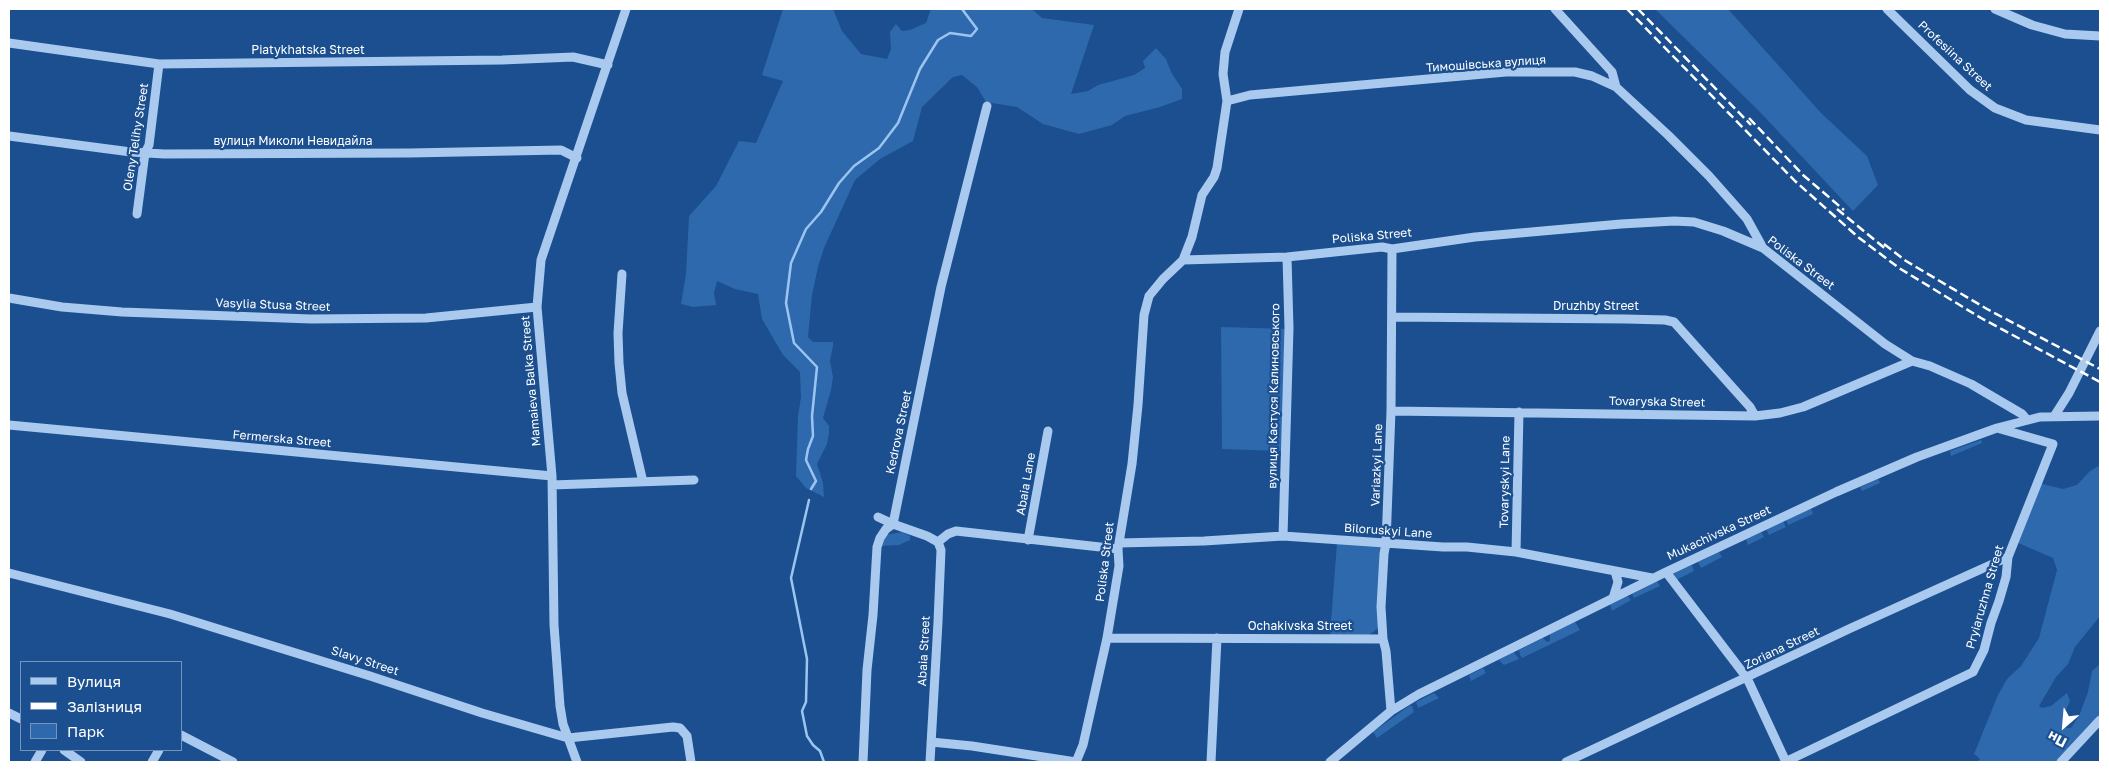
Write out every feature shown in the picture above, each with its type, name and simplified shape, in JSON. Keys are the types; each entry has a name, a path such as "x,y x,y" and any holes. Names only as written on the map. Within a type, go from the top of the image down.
{"street":[{"name":"Mamaieva Balka Street","path":"577,762 568,738 560,706 554,625 552,480 536,307 541,260 626,9"},
{"path":"1183,260 1192,237 1202,195 1218,168 1227,100 1223,74 1224,52 1239,9"},
{"path":"1554,9 1612,72 1616,87"},
{"name":"Profesiina Street","path":"1887,9 1970,90 1995,108 2026,120 2100,130"},
{"path":"1996,9 2032,25 2065,34 2100,36"},
{"name":"Piatykhatska Street","path":"9,43 159,64 511,60 573,57 608,65"},
{"name":"Oleny Telihy Street","path":"137,214 159,64"},
{"name":"Тимошівська вулиця","path":"1227,100 1250,94 1506,72 1575,72 1592,76 1616,87 1709,176 1747,219 1764,248"},
{"name":"Kedrova Street","path":"863,762 867,670 873,615 877,547 883,533 893,524 941,287 987,106"},
{"name":"вулиця Миколи Невидайла","path":"9,136 145,153 410,153 561,150 577,158"},
{"name":"Poliska Street","path":"931,742 972,746 1076,762 1083,745 1107,638 1119,566 1119,546 1134,445 1144,315 1149,296 1183,260 1287,258 1382,247 1392,249 1475,237 1674,220 1694,222 1764,248 1861,326 1912,361 1930,366 1971,384 2022,414 2027,420"},
{"name":"Variazkyi Lane","path":"1391,711 1386,651 1382,639 1381,607 1386,543 1391,411 1392,249"},
{"name":"вулиця Кастуся Калиновського","path":"1283,536 1289,337 1287,258"},
{"path":"622,274 618,333 622,393 643,482"},
{"name":"Vasylia Stusa Street","path":"9,298 62,308 311,319 426,318 536,307"},
{"name":"Druzhby Street","path":"1392,317 1626,319 1674,322 1750,407 1755,416"},
{"path":"2055,416 2070,393 2100,331"},
{"name":"Tovaryska Street","path":"1391,411 1755,416 1780,413 1803,407 1912,361"},
{"name":"Tovaryskyi Lane","path":"1516,552 1519,412"},
{"name":"Mukachivska Street","path":"1330,762 1391,711 1420,694 1652,578 1836,492 1917,457 1997,428 2027,420 2055,416 2100,416"},
{"name":"Fermerska Street","path":"9,425 552,480 643,482 694,480"},
{"name":"Pryiaruzhna Street","path":"1786,762 1973,672 1984,650 1990,623 1999,601 2006,577 2008,557 2052,444 1997,428"},
{"name":"Abaia Lane","path":"1028,540 1048,431"},
{"path":"878,517 938,542"},
{"name":"Biloruskyi Lane","path":"938,542 948,534 956,531 1028,540 1119,546 1283,536 1467,547 1516,552 1652,578"},
{"name":"Abaia Street","path":"930,762 941,550 938,542"},
{"name":"Zoriana Street","path":"1566,762 1851,628 2008,557"},
{"path":"1614,598 1618,582 1615,571"},
{"path":"1666,572 1747,678 1786,762"},
{"name":"Slavy Street","path":"9,573 170,614 482,713 568,738 673,727 680,728 687,736 691,762"},
{"name":"Ochakivska Street","path":"1107,638 1382,639"},
{"path":"1211,762 1217,638"},
{"path":"2061,762 2100,720"},
{"path":"182,736 233,762"},
{"path":"65,751 81,762"},
{"path":"152,762 158,751"}],"green space":[{"path":"783,9 833,9 842,31 861,54 887,59 891,49 890,32 896,24 902,31 910,30 926,23 931,9 1032,9 1042,18 1094,25 1071,94 1088,91 1098,85 1134,75 1145,68 1143,61 1156,48 1166,59 1171,72 1182,89 1182,99 1125,116 1112,125 1079,134 1043,124 1017,107 986,102 977,87 962,75 953,77 922,107 913,141 880,159 855,180 824,248 812,295 808,337 813,342 833,342 830,361 833,377 823,418 829,426 829,434 827,444 817,464 823,483 824,497 806,488 796,476 798,416 801,397 800,372 783,355 762,319 758,294 735,289 717,281 714,293 716,305 693,307 681,304 686,274 689,216 716,186 739,141 756,143 783,81 762,75"},
{"path":"1655,9 1728,9 1821,113 1867,156 1878,185 1853,211 1759,111"},
{"path":"1221,327 1288,329 1282,451 1222,449"},
{"path":"1981,440 1982,443 1951,456 1950,451"},
{"path":"2100,465 2100,616 2075,647 2068,664 2056,677 2039,706 2042,708 2051,706 2067,693 2070,701 2066,710 2064,725 2066,728 2071,728 2079,716 2088,692 2092,671 2100,664 2100,714 2093,725 2057,762 1977,762 1980,759 1974,754 1998,695 2007,679 2021,666 2039,638 2057,570 2053,558 2016,542 2038,483 2063,489 2077,485 2090,471"},
{"path":"1878,479 1880,483 1862,491 1860,487"},
{"path":"1811,508 1813,514 1788,525 1786,520"},
{"path":"1783,521 1786,527 1769,535 1766,529"},
{"path":"902,532 910,536 910,540 899,545 881,546 885,535"},
{"path":"1761,532 1764,537 1748,545 1746,539"},
{"path":"1337,543 1380,546 1382,550 1379,625 1369,635 1330,635"},
{"path":"1719,552 1722,557 1701,568 1698,562"},
{"path":"1692,565 1694,571 1676,580 1672,576 1674,573"},
{"path":"1657,581 1660,586 1634,598 1632,594"},
{"path":"1628,596 1631,600 1612,611 1610,604"},
{"path":"1575,622 1580,630 1522,658 1520,655 1519,650 1543,638 1547,642 1550,641 1550,634"},
{"path":"1514,652 1519,659 1504,665 1499,660"},
{"path":"1483,668 1486,673 1471,681 1469,675"},
{"path":"1434,693 1439,698 1418,708 1416,702"},
{"path":"1409,706 1412,706 1414,712 1377,738 1373,732"}],"waterway":[{"path":"811,489 816,481 806,460 813,436 812,416 817,367 794,343 786,303 791,263 806,229 821,212 839,183 854,166 879,148 898,123 920,69 938,40 950,33 971,36 977,29 962,9"},
{"path":"809,500 791,578 807,659 806,702 802,711 807,736 820,751 824,762"}],"railway":[{"path":"1627,9 1795,181 1858,237 1899,268 1981,318 2100,382"},
{"path":"1638,9 1751,125"},
{"path":"1749,118 1803,175 1844,210"},
{"path":"1837,209 1887,250"},
{"path":"1884,244 1906,261 1987,309 2100,369"}]}
